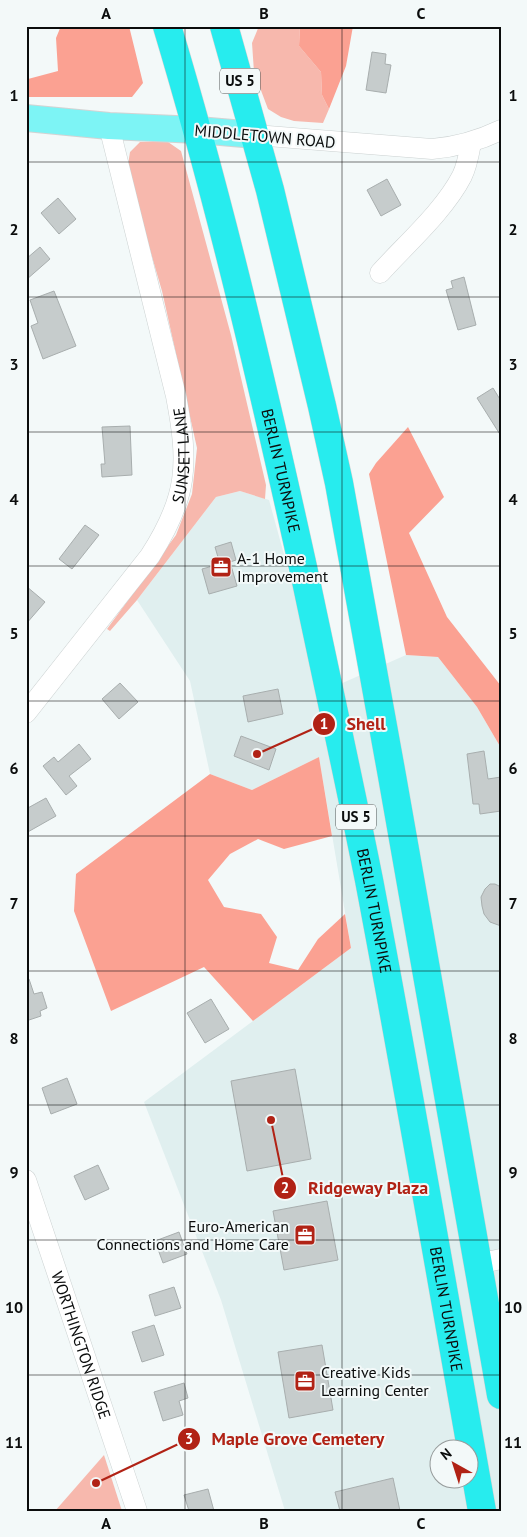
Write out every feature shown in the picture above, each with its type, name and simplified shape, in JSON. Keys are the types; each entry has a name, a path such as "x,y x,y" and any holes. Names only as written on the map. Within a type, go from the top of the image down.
{"highway":[{"name":"BERLIN TURNPIKE","path":"167,26 198,130 228,244 349,784 385,967 482,1511"},
{"name":"US 5","path":"224,26 255,135 339,483 392,776 489,1261 501,1395"}],"main road":[{"name":"MIDDLETOWN ROAD","path":"26,118 109,126 255,135"}],"street":[{"name":"SUNSET LANE","path":"26,713 150,556 166,531 177,506 183,479 182,426 176,396 109,126"},
{"name":"MIDDLETOWN ROAD","path":"255,135 413,149 450,147 471,143 501,130"},
{"path":"380,273 454,190 463,174 471,143"},
{"name":"WORTHINGTON RIDGE","path":"26,1180 137,1511"}],"shaded area":[{"path":"61,26 129,26 143,83 132,97 29,97 28,79 58,71 56,38"},
{"path":"259,26 300,26 299,46 321,72 322,95 329,109 323,123 294,121 281,117 268,109 254,72 252,43"},
{"path":"300,26 353,26 346,66 329,109 322,95 321,72 299,46"},
{"path":"140,142 168,142 181,151 231,335 266,485 265,499 240,491 216,497 137,600 110,631 107,629 176,535 192,494 197,448 162,291 127,171 130,152"},
{"path":"408,427 444,497 409,533 447,617 501,686 501,748 477,707 438,657 406,655 369,474 376,463"},
{"path":"240,491 269,500 322,692 406,655 438,657 477,707 501,748 501,1511 285,1511 221,1300 144,1102 351,948 319,757 252,790 210,774 190,681 137,600 216,497"},
{"path":"319,757 332,836 284,849 258,839 230,854 208,880 224,907 261,914 277,937 269,963 298,970 318,939 345,914 351,948 253,1021 204,967 111,1011 74,911 76,874 210,774 252,790"},
{"path":"104,1455 122,1511 55,1511"}],"building":[{"path":"372,52 386,54 385,64 391,65 386,93 366,90"},
{"path":"387,179 401,205 381,216 367,190"},
{"path":"58,198 76,219 59,234 41,213"},
{"path":"40,247 50,259 26,280 26,259"},
{"path":"464,277 476,325 458,330 446,290 453,288 451,281"},
{"path":"54,291 76,346 43,359 31,326 38,323 30,300"},
{"path":"493,388 501,401 501,436 477,398"},
{"path":"130,426 132,475 102,477 101,464 105,464 102,427"},
{"path":"85,525 99,535 72,569 59,559"},
{"name":"A-1 Home Improvement","path":"231,542 236,560 230,562 237,586 209,594 202,569 220,564 215,547"},
{"path":"26,586 45,602 26,624"},
{"path":"120,683 138,702 119,719 102,699"},
{"path":"278,689 283,714 248,722 243,696"},
{"path":"241,736 276,749 269,770 234,756"},
{"path":"79,744 91,759 69,776 77,786 66,795 43,766 54,757 58,762"},
{"path":"484,751 488,779 501,777 501,811 480,814 479,804 473,804 467,754"},
{"path":"46,798 56,816 26,833 26,809"},
{"path":"490,884 501,887 501,926 490,922 484,914 481,897"},
{"path":"26,979 29,979 34,994 42,992 47,1008 40,1011 41,1016 26,1021"},
{"path":"211,999 229,1029 205,1043 187,1013"},
{"path":"295,1069 311,1159 247,1171 231,1081"},
{"path":"67,1078 77,1104 51,1114 42,1088"},
{"path":"98,1165 109,1189 85,1200 74,1176"},
{"name":"Euro-American Connections and Home Care","path":"327,1201 338,1260 284,1270 273,1211"},
{"path":"179,1232 187,1254 163,1263 155,1241"},
{"path":"174,1287 181,1308 155,1316 149,1295"},
{"path":"154,1325 164,1355 142,1362 132,1332"},
{"name":"Creative Kids Learning Center","path":"322,1345 333,1410 289,1418 278,1352"},
{"path":"184,1383 188,1398 179,1401 183,1415 163,1421 154,1392"},
{"path":"393,1478 400,1511 340,1511 335,1492"},
{"path":"208,1489 214,1511 189,1511 184,1495"}],"place":[{"name":"A-1 Home Improvement","path":"221,567"},
{"name":"Shell","path":"257,754"},
{"name":"Ridgeway Plaza","path":"271,1120"},
{"name":"Euro-American Connections and Home Care","path":"305,1235"},
{"name":"Creative Kids Learning Center","path":"305,1381"},
{"name":"Maple Grove Cemetery","path":"96,1483"}]}
